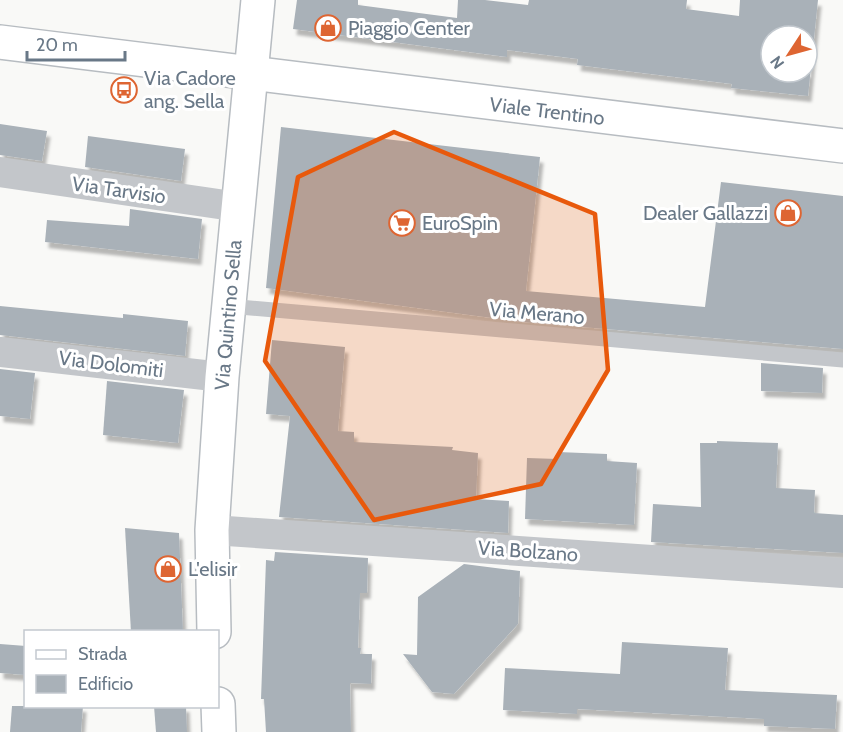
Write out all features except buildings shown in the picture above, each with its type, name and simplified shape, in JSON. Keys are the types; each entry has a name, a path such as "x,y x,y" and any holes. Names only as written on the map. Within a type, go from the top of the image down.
{"street":[{"name":"Via Quintino Sella","path":"214,630 212,530 222,377 258,0"},
{"name":"Viale Trentino","path":"0,42 843,146"},
{"name":"Via Tarvisio","path":"0,172 239,207"},
{"name":"Via Dolomiti","path":"0,352 222,377"},
{"name":"Via Bolzano","path":"212,530 843,573"},
{"path":"218,708 219,732"}],"lane":[{"name":"Via Merano","path":"228,306 843,360"}],"highlighted area":[{"path":"394,132 595,214 608,370 541,484 374,520 265,361 298,177"}],"place":[{"name":"Piaggio Center","path":"328,28"},
{"name":"Via Cadore ang. Sella","path":"124,90"},
{"name":"Dealer Gallazzi","path":"788,213"},
{"name":"EuroSpin","path":"402,223"},
{"name":"L'elisir","path":"168,569"}]}
